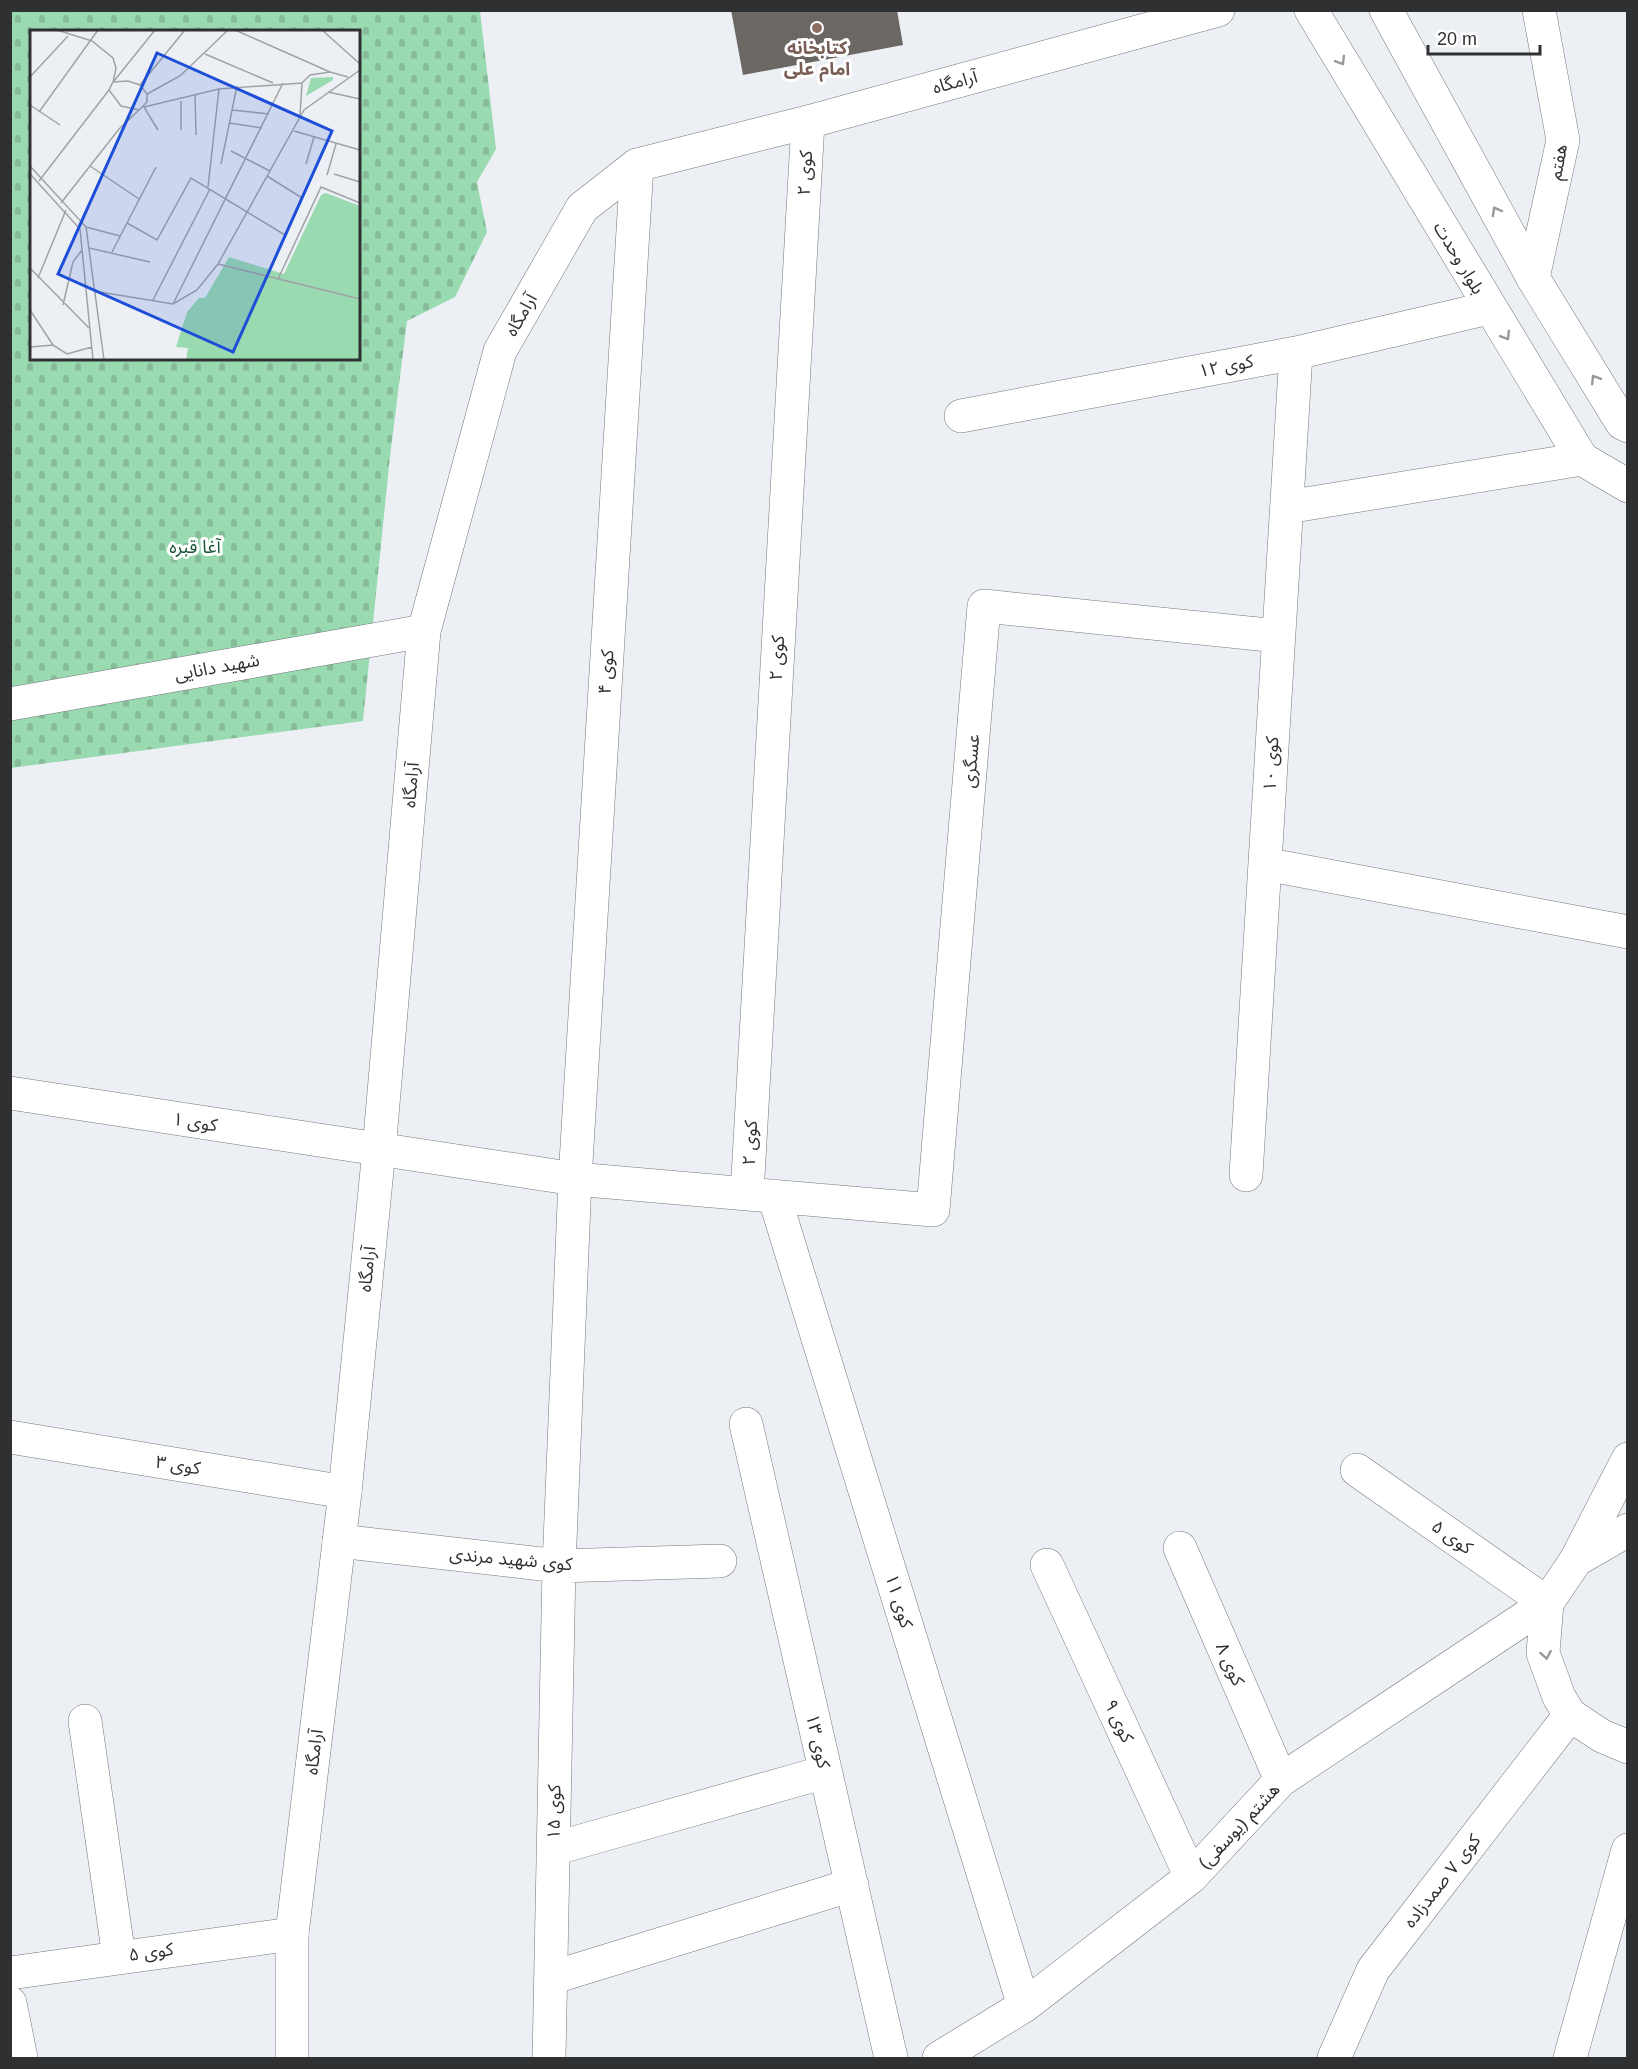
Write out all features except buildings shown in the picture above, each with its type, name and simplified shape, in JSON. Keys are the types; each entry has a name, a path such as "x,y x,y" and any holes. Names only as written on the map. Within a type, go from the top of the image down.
{"street":[{"name":"آرامگاه","path":"294,2056 292,1934 345,1492 379,1150 424,631 500,351 582,208 637,165 808,122 1218,10"},
{"name":"بلوار وحدت","path":"1311,10 1582,459 1628,486"},
{"path":"1386,10 1533,278 1622,423 1628,426"},
{"name":"هفتم","path":"1533,278 1563,140 1539,10"},
{"name":"کوی ۲","path":"760,1195 808,122"},
{"name":"کوی ۴","path":"560,1566 575,1179 637,165"},
{"name":"کوی ۱۲","path":"961,416 1296,353 1489,308"},
{"name":"کوی ۱۰","path":"1246,1175 1296,353"},
{"path":"1287,507 1582,459"},
{"name":"عسگری","path":"933,1210 984,606 1278,636"},
{"name":"شهید دانایی","path":"10,704 424,631"},
{"path":"1265,864 1628,932"},
{"name":"کوی ۱","path":"10,1093 575,1179 933,1210"},
{"name":"کوی ۱۱","path":"760,1195 1024,2006"},
{"name":"کوی ۱۳","path":"746,1424 891,2058"},
{"name":"کوی ۳","path":"10,1437 345,1492"},
{"path":"1628,1459 1576,1560 1547,1603 1543,1653 1559,1697 1570,1714 1602,1736 1628,1747"},
{"name":"کوی ۵","path":"1357,1470 1547,1603"},
{"path":"1576,1560 1628,1530"},
{"name":"کوی شهید مرندی","path":"339,1541 560,1566 720,1561"},
{"name":"کوی ۸","path":"1179,1548 1281,1780"},
{"name":"کوی ۹","path":"1047,1565 1191,1877"},
{"name":"کوی ۱۵","path":"549,2058 560,1566"},
{"name":"هشتم (یوسفی)","path":"939,2058 1024,2006 1191,1877 1281,1780 1547,1603"},
{"name":"کوی ۷ صمدزاده","path":"1334,2058 1373,1970 1570,1714"},
{"path":"85,1721 119,1957"},
{"path":"553,1849 825,1772"},
{"path":"1570,2058 1628,1851"},
{"path":"551,1978 852,1885"},
{"name":"کوی ۵","path":"10,1973 292,1934"},
{"path":"10,2002 21,2058"}],"green space":[{"name":"آغا قبره","path":"10,11 480,11 496,149 477,182 487,232 455,297 407,321 390,456 363,721 11,768"}],"place":[{"name":"کتابخانه امام علی","path":"817,28"}]}
